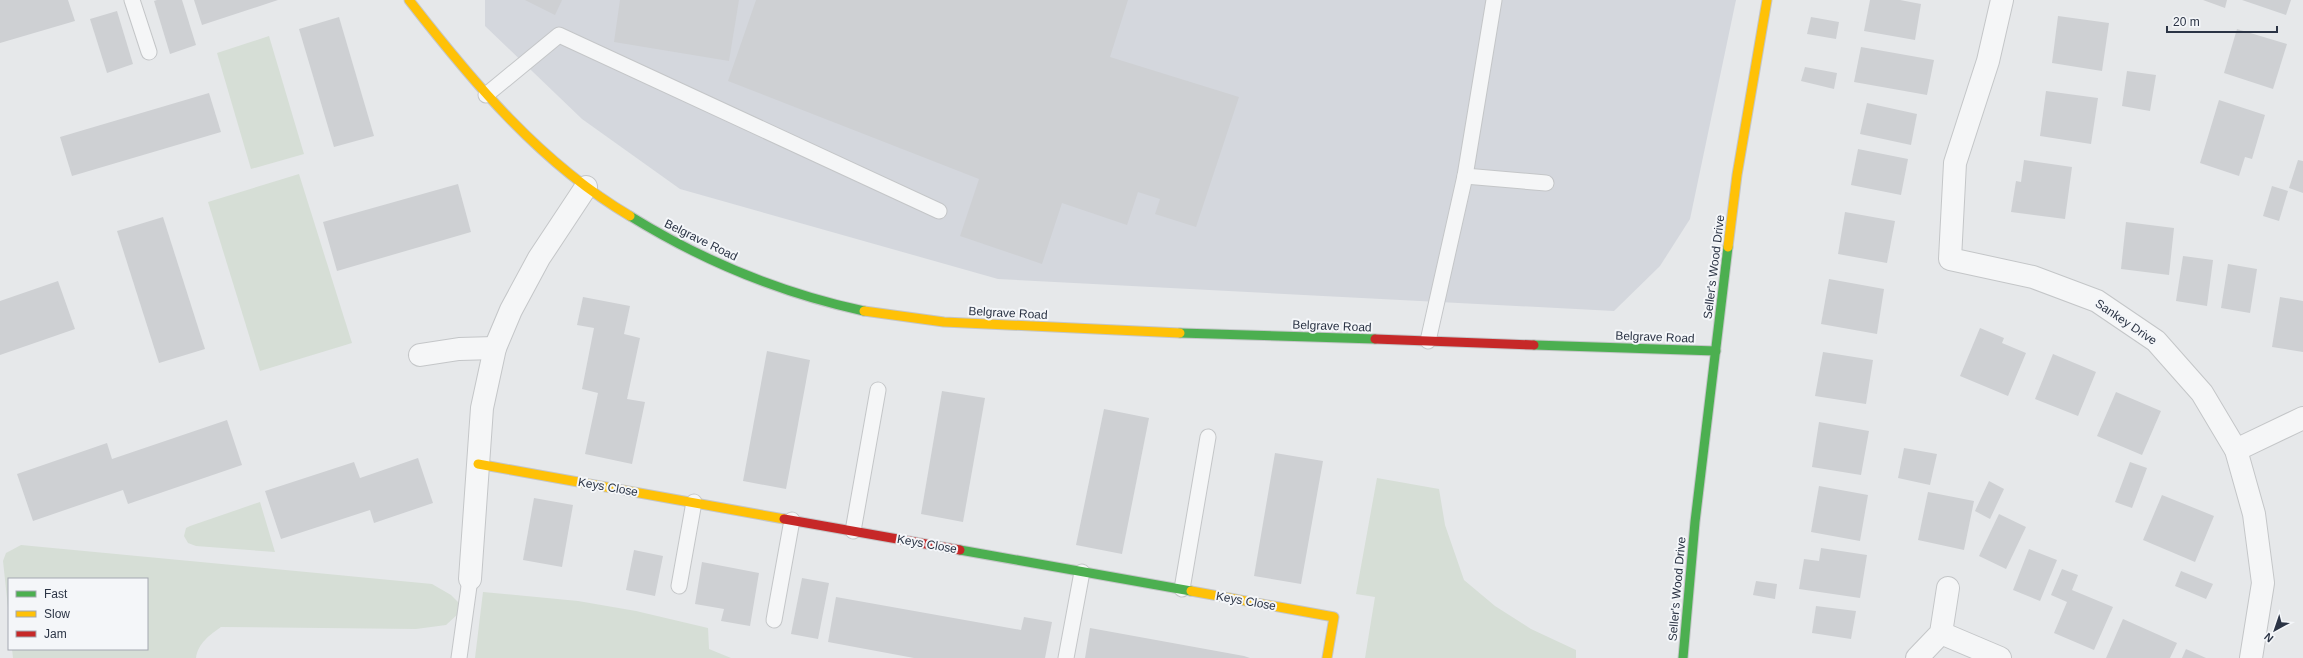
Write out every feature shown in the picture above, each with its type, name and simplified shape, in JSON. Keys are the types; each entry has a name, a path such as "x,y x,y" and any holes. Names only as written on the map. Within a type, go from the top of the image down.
{"street":[{"name":"Belgrave Road","path":"409,0 456,62 486,95 551,158 586,187 654,231 722,265 796,295 876,314 934,321 1080,330 1716,351"},
{"name":"Seller's Wood Drive","path":"1683,658 1695,522 1737,175 1767,0"},
{"name":"Sankey Drive","path":"2002,0 1988,61 1955,163 1950,259 2033,276 2097,301 2156,341 2202,393 2236,450 2254,514 2263,583 2250,658"},
{"path":"470,579 482,408 495,348 512,310 539,258 586,187"},
{"path":"420,355 459,349 495,348"},
{"path":"2236,450 2303,418"},
{"name":"Keys Close","path":"478,464 1334,616 1327,658"},
{"path":"1917,658 1942,633 1948,588"},
{"path":"1942,633 2000,658"}],"lane":[{"path":"132,0 149,52"},
{"path":"1428,341 1466,176 1494,0"},
{"path":"486,95 559,35 939,211"},
{"path":"1466,176 1546,183"},
{"path":"853,531 878,390"},
{"path":"1182,589 1208,437"},
{"path":"679,586 694,502"},
{"path":"774,620 792,520"},
{"path":"1066,658 1082,572"},
{"path":"459,658 470,579"}],"shaded area":[{"path":"485,0 1736,0 1690,219 1660,266 1614,311 998,279 680,189 582,119 485,26"},
{"path":"269,36 304,154 251,169 217,53"},
{"path":"299,174 352,343 260,371 208,202"},
{"path":"1377,478 1439,489 1445,525 1464,580 1495,606 1531,629 1576,650 1576,658 1365,658 1375,597 1356,594"},
{"path":"260,502 275,552 196,546 188,543 184,536 186,528 190,526"},
{"path":"21,545 432,584 451,595 458,602 458,614 446,625 416,629 221,627 209,636 202,644 196,658 13,658 12,650 148,650 148,578 8,578 8,608 3,561 6,553"},
{"path":"483,592 578,601 636,611 708,628 709,649 731,658 475,658"}],"building":[{"path":"0,0 68,0 75,21 0,43"},
{"path":"182,0 196,45 170,54 154,1"},
{"path":"194,0 278,0 202,25"},
{"path":"525,0 562,0 555,15"},
{"path":"620,0 739,0 729,61 614,42"},
{"path":"756,0 1128,0 1110,57 1239,97 1196,227 1155,214 1160,199 1138,192 1127,225 1062,203 1042,264 960,236 979,179 728,81"},
{"path":"1870,0 1900,0 1921,4 1915,40 1864,31"},
{"path":"2203,0 2227,0 2225,8"},
{"path":"2242,0 2291,0 2286,15"},
{"path":"117,11 133,64 107,73 90,19"},
{"path":"2058,16 2109,23 2102,71 2052,63"},
{"path":"339,17 374,136 334,147 299,29"},
{"path":"1811,17 1839,22 1836,39 1807,34"},
{"path":"2237,29 2287,44 2273,89 2224,73"},
{"path":"1861,47 1934,60 1927,95 1854,82"},
{"path":"1805,67 1837,73 1834,89 1801,81"},
{"path":"2127,71 2156,75 2150,111 2122,106"},
{"path":"2046,91 2098,98 2091,144 2040,136"},
{"path":"209,93 221,132 72,176 60,137"},
{"path":"2219,100 2265,115 2252,159 2245,157 2239,176 2200,163"},
{"path":"1867,103 1917,114 1911,145 1860,134"},
{"path":"1858,149 1908,159 1901,195 1851,185"},
{"path":"2024,160 2072,167 2065,219 2011,212 2016,181 2021,182"},
{"path":"2298,160 2303,161 2303,193 2289,188"},
{"path":"458,184 471,232 337,271 323,222"},
{"path":"2272,186 2288,191 2279,221 2263,216"},
{"path":"1845,212 1895,221 1887,263 1838,254"},
{"path":"163,217 205,349 159,363 117,231"},
{"path":"2126,222 2174,228 2169,275 2121,269"},
{"path":"2183,256 2213,260 2207,306 2176,301"},
{"path":"2228,264 2257,269 2250,313 2221,308"},
{"path":"1829,279 1884,289 1877,334 1821,324"},
{"path":"58,281 75,329 0,355 0,301"},
{"path":"583,297 630,306 624,334 640,338 627,399 645,402 632,464 585,454 598,393 582,389 594,328 577,325"},
{"path":"2280,297 2303,301 2303,352 2272,347"},
{"path":"1980,328 2004,338 2002,343 2026,353 2008,396 1960,376"},
{"path":"767,351 810,360 786,489 743,481"},
{"path":"1823,352 1873,360 1866,404 1815,396"},
{"path":"2053,354 2096,372 2078,416 2035,399"},
{"path":"942,391 985,398 963,522 921,514"},
{"path":"2116,392 2161,411 2142,455 2097,436"},
{"path":"1104,409 1149,418 1122,554 1076,545"},
{"path":"227,420 242,465 128,504 123,490 33,521 17,474 107,443 112,459"},
{"path":"1819,422 1869,431 1861,475 1812,467"},
{"path":"1904,448 1937,454 1930,485 1898,478"},
{"path":"1275,453 1323,461 1301,584 1254,576"},
{"path":"418,458 433,503 374,523 370,510 281,539 265,491 354,462 360,478"},
{"path":"2130,462 2147,468 2132,508 2115,502"},
{"path":"1989,481 2004,489 1990,519 1975,511"},
{"path":"1819,486 1868,495 1860,541 1811,532"},
{"path":"1928,492 1974,501 1964,550 1918,540"},
{"path":"2162,495 2214,516 2195,562 2143,540"},
{"path":"534,498 573,505 562,567 523,560"},
{"path":"1999,514 2026,527 2006,569 1979,556"},
{"path":"1821,548 1867,555 1860,598 1799,589 1804,559 1819,561"},
{"path":"2029,549 2057,560 2040,601 2013,590"},
{"path":"634,550 663,556 655,596 626,590"},
{"path":"702,562 759,573 750,626 721,621 724,609 695,604"},
{"path":"2062,569 2078,575 2072,590 2113,607 2094,650 2054,633 2067,602 2051,595"},
{"path":"2181,571 2213,584 2206,599 2175,586"},
{"path":"802,578 829,583 818,639 791,634"},
{"path":"1756,581 1777,584 1775,599 1753,595"},
{"path":"836,597 1021,630 1024,617 1052,622 1045,658 914,658 828,642"},
{"path":"1816,606 1856,611 1851,639 1812,633"},
{"path":"2123,619 2177,643 2170,658 2106,658"},
{"path":"1090,628 1244,656 1250,658 1085,658"},
{"path":"2186,649 2206,658 2182,658"}],"traffic: fast":[{"path":"630,216 686,247 743,274 802,295 864,311"},
{"path":"1683,658 1695,522 1728,247"},
{"path":"1180,333 1375,339"},
{"path":"1534,345 1716,351"},
{"path":"960,550 1191,591"}],"traffic: slow":[{"path":"409,0 483,90 537,146 597,195 630,216"},
{"path":"1728,247 1737,175 1767,0"},
{"path":"864,311 944,322 1180,333"},
{"path":"478,464 784,519"},
{"path":"1191,591 1334,617 1327,658"}],"traffic: jam":[{"path":"1375,339 1534,345"},
{"path":"784,519 960,550"}]}
